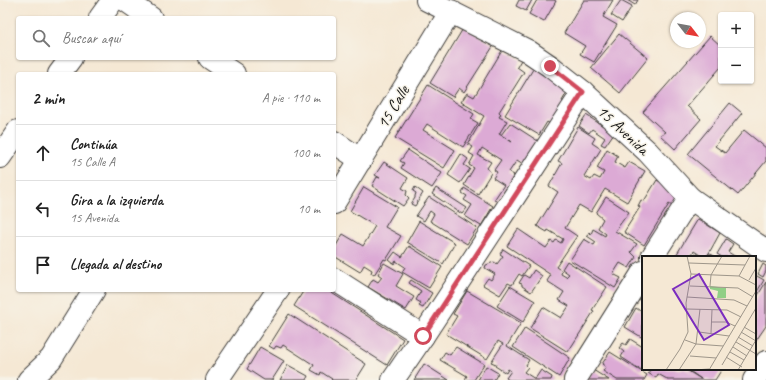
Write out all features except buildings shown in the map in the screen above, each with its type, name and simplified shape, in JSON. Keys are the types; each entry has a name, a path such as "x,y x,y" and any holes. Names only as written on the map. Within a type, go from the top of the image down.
{"street":[{"path":"101,16 113,0"},
{"path":"125,0 148,16"},
{"name":"15 Avenida","path":"427,0 528,51 550,66 583,92 648,152 690,198 766,251"},
{"name":"15 Calle","path":"336,200 451,11"},
{"path":"60,72 70,60"},
{"path":"213,60 231,72"},
{"path":"393,380 583,92"},
{"path":"0,157 16,134"},
{"path":"336,143 361,160"},
{"path":"653,256 690,198"},
{"path":"575,380 642,274"},
{"path":"336,280 423,336"},
{"path":"29,380 51,358 93,292"},
{"path":"217,380 277,292"},
{"path":"754,380 766,362"}],"route":[{"path":"423,336 583,92 550,66"}]}
